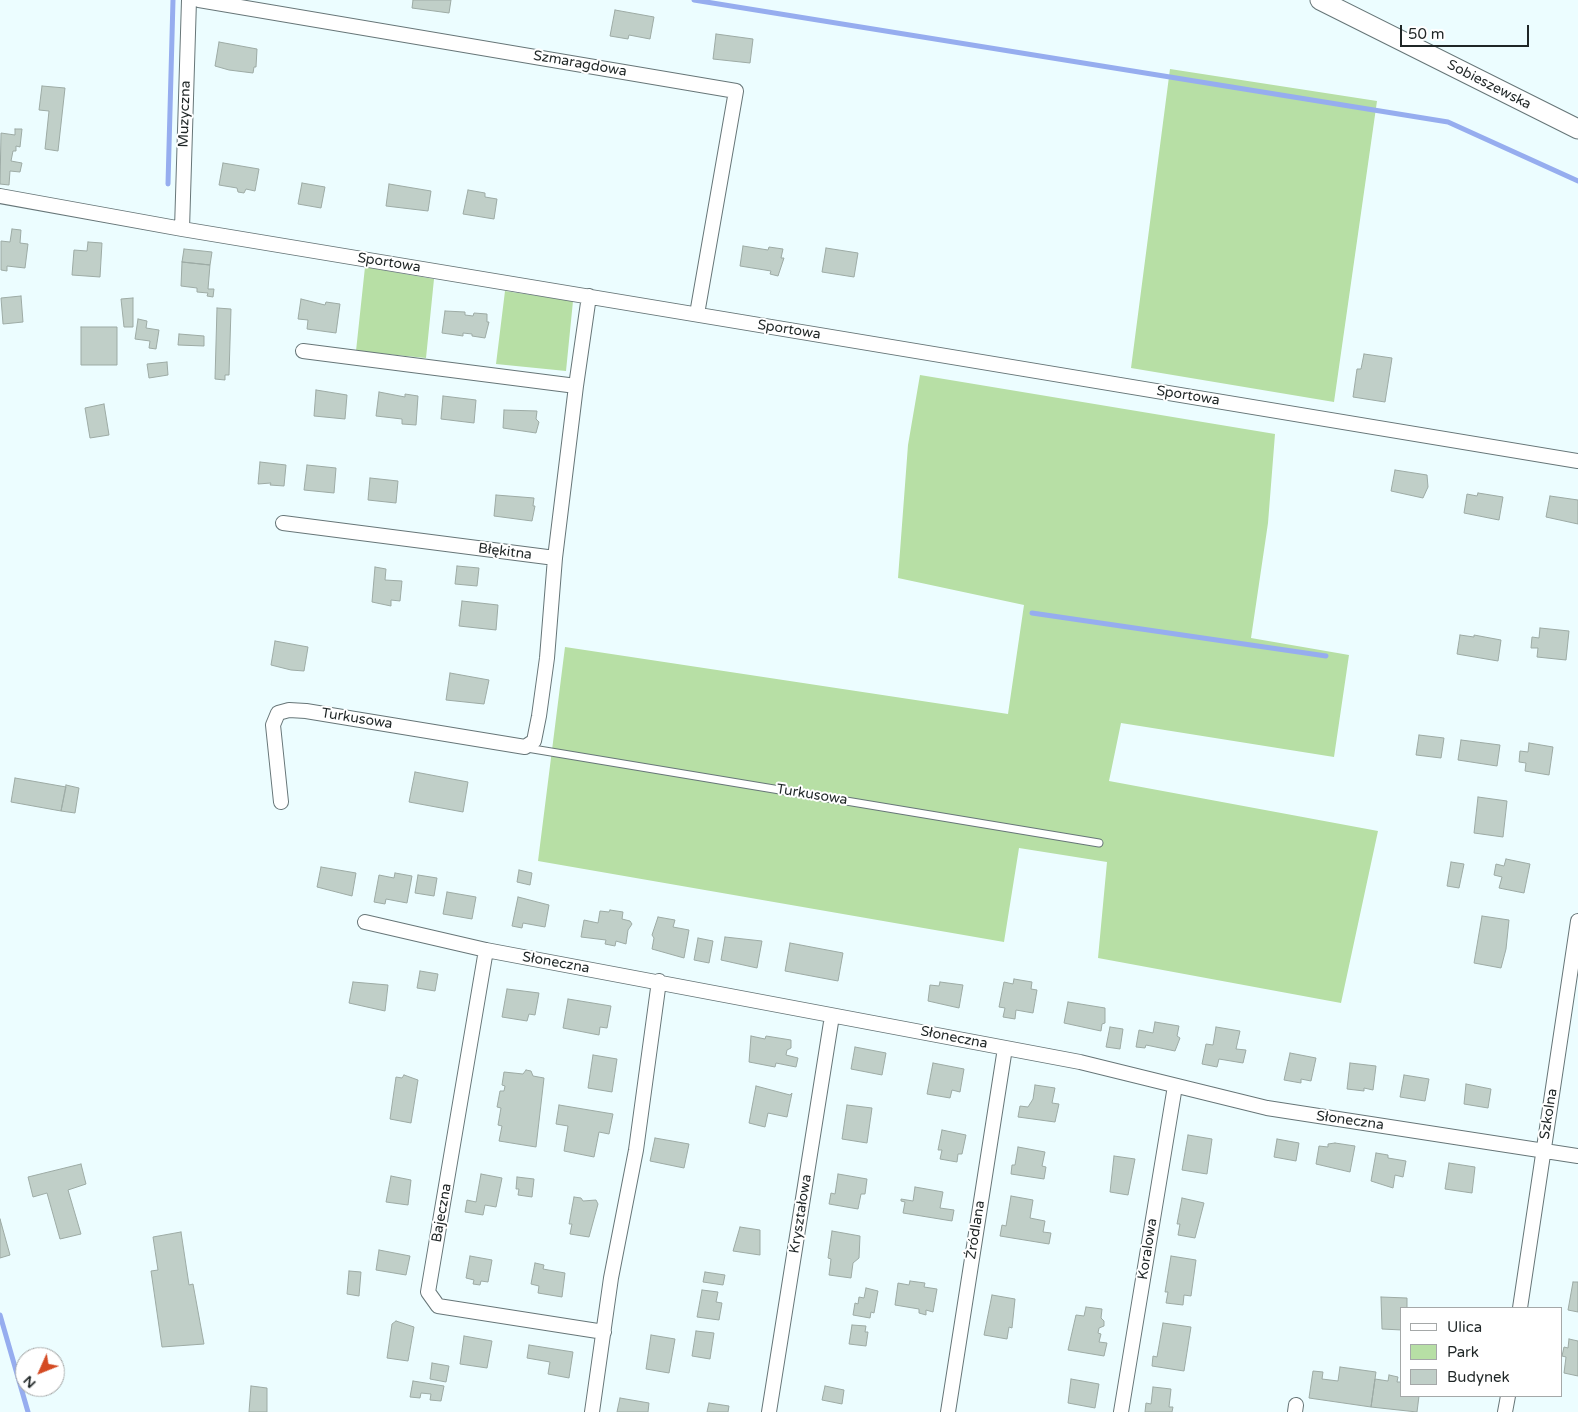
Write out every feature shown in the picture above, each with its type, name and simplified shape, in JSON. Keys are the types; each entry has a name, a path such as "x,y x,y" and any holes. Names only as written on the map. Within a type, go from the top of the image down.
{"main road":[{"name":"Sobieszewska","path":"1320,0 1578,129"}],"street":[{"name":"Muzyczna","path":"182,229 189,0"},
{"name":"Szmaragdowa","path":"199,0 736,91 697,314"},
{"name":"Sportowa","path":"0,196 182,229 1578,460"},
{"path":"524,747 534,741 540,716 555,558 589,296"},
{"path":"303,351 576,386"},
{"name":"Błękitna","path":"283,523 555,558"},
{"name":"Turkusowa","path":"281,802 273,725 278,713 289,710 306,711 524,747"},
{"name":"Słoneczna","path":"365,922 486,950 659,981 832,1016 1080,1062 1267,1108 1578,1156"},
{"name":"Szkolna","path":"1520,1307 1578,923"},
{"name":"Bajeczna","path":"486,950 428,1292 438,1306 604,1332"},
{"path":"592,1412 611,1278 636,1150 659,981"},
{"name":"Kryształowa","path":"769,1412 832,1016"},
{"name":"Źródlana","path":"948,1412 1004,1048"},
{"name":"Koralowa","path":"1121,1412 1175,1086"},
{"path":"1505,1412 1508,1397"}],"lane":[{"name":"Turkusowa","path":"524,747 1099,843"}],"green space":[{"path":"1170,69 1377,101 1334,402 1131,368"},
{"path":"365,267 434,279 426,358 356,351"},
{"path":"505,291 573,301 566,371 496,364"},
{"path":"920,375 1275,434 1268,523 1251,638 1349,655 1334,757 1121,723 1109,781 1378,831 1341,1003 1098,958 1107,862 1019,848 1004,942 538,861 565,647 1008,714 1024,605 898,578 908,445"}],"building":[{"path":"413,0 451,0 449,13 412,8"},
{"path":"615,10 654,17 650,39 629,35 628,39 610,36"},
{"path":"716,34 753,39 750,63 713,59"},
{"path":"219,42 257,49 256,67 254,67 253,73 215,66"},
{"path":"42,86 65,88 58,151 45,149 49,111 39,110"},
{"path":"15,129 22,129 20,147 16,146 16,151 13,151 11,161 22,163 20,172 10,171 9,185 0,184 1,133 15,135"},
{"path":"223,163 259,169 255,191 246,189 244,193 238,192 237,188 219,185"},
{"path":"302,183 325,187 321,208 298,204"},
{"path":"389,184 431,191 428,211 386,206"},
{"path":"468,190 485,193 485,197 497,199 494,219 463,214"},
{"path":"12,229 21,230 20,243 28,244 25,268 7,266 7,271 1,270 1,241 10,242"},
{"path":"88,242 102,243 100,277 72,275 74,250 87,251"},
{"path":"743,246 768,250 769,247 783,249 781,258 784,258 778,276 770,274 771,271 740,266"},
{"path":"826,248 858,253 854,277 822,272"},
{"path":"184,249 212,252 210,265 182,262"},
{"path":"182,262 210,265 208,289 214,289 213,297 207,296 208,293 197,292 197,288 181,286"},
{"path":"21,296 23,322 3,324 1,298"},
{"path":"133,298 133,327 124,327 121,299"},
{"path":"301,299 325,305 326,302 340,304 336,333 307,329 308,320 298,319"},
{"path":"217,308 231,309 229,375 225,375 225,380 215,379"},
{"path":"445,311 465,312 465,315 473,316 474,313 487,314 487,322 489,322 485,338 472,336 472,334 463,333 463,336 442,333"},
{"path":"138,319 147,321 146,328 159,330 156,349 149,348 150,341 135,339"},
{"path":"81,327 117,327 117,365 81,365"},
{"path":"179,334 204,336 204,346 178,345"},
{"path":"1364,354 1392,358 1385,402 1353,397 1357,369 1361,369"},
{"path":"167,362 168,375 149,378 147,364"},
{"path":"316,390 347,395 345,419 314,416"},
{"path":"379,392 405,397 405,394 418,396 416,425 402,424 402,419 376,416"},
{"path":"443,396 476,400 474,423 441,419"},
{"path":"104,404 109,435 90,438 85,408"},
{"path":"504,410 537,411 536,419 539,422 536,433 503,428"},
{"path":"260,462 286,465 284,486 270,485 271,483 258,484"},
{"path":"307,465 336,468 334,493 304,490"},
{"path":"1395,470 1427,475 1428,487 1423,498 1391,491"},
{"path":"370,478 398,481 396,503 368,500"},
{"path":"1478,493 1503,497 1499,520 1464,513 1467,494 1477,496"},
{"path":"496,495 534,498 533,506 535,506 532,521 494,516"},
{"path":"1550,496 1578,500 1578,524 1546,517"},
{"path":"457,566 479,568 477,586 455,584"},
{"path":"375,567 386,569 385,580 402,581 400,601 391,600 391,606 372,602"},
{"path":"462,601 498,605 496,630 459,626"},
{"path":"1540,628 1569,631 1566,660 1537,657 1538,648 1531,648 1532,637 1539,638"},
{"path":"1460,635 1474,637 1474,635 1501,640 1498,661 1457,654"},
{"path":"275,641 308,647 304,671 271,665"},
{"path":"450,673 489,680 484,704 446,700"},
{"path":"1419,735 1444,738 1441,758 1416,755"},
{"path":"1461,740 1500,745 1497,766 1458,760"},
{"path":"1529,743 1553,747 1549,775 1525,771 1526,763 1519,762 1520,751 1528,752"},
{"path":"415,772 468,782 463,812 409,802"},
{"path":"15,778 66,787 61,811 11,802"},
{"path":"66,785 79,788 75,813 61,811"},
{"path":"1478,797 1507,801 1503,837 1474,833"},
{"path":"1506,859 1530,864 1524,893 1499,888 1502,877 1494,875 1496,864 1504,866"},
{"path":"1451,862 1464,864 1459,888 1447,886"},
{"path":"321,867 356,873 352,896 317,887"},
{"path":"519,870 532,873 530,885 517,882"},
{"path":"395,873 412,876 407,903 386,899 385,904 374,902 379,875 394,878"},
{"path":"418,875 437,878 434,896 415,893"},
{"path":"447,892 476,897 472,919 443,914"},
{"path":"518,897 549,905 545,927 523,923 522,928 512,926"},
{"path":"610,910 623,912 622,919 630,921 632,924 628,930 626,944 616,941 615,946 605,944 606,940 581,937 584,920 598,923 600,911 609,912"},
{"path":"1482,916 1509,920 1506,949 1501,968 1474,963"},
{"path":"658,917 675,920 673,927 689,930 684,958 652,949 654,938 652,935"},
{"path":"725,937 762,941 757,968 721,960"},
{"path":"698,938 713,941 709,963 694,960"},
{"path":"790,943 843,953 838,981 785,971"},
{"path":"420,971 438,974 435,991 417,988"},
{"path":"1014,979 1032,982 1031,989 1037,990 1033,1013 1016,1010 1015,1019 1003,1017 1005,1008 999,1007 1004,982 1013,984"},
{"path":"353,982 388,985 385,1011 349,1003"},
{"path":"940,982 963,985 959,1008 928,1001 930,985 939,986"},
{"path":"507,989 539,993 535,1015 529,1014 527,1021 502,1017"},
{"path":"568,999 611,1006 607,1028 600,1027 599,1035 563,1028"},
{"path":"1068,1002 1105,1008 1105,1023 1102,1024 1101,1031 1064,1023"},
{"path":"1155,1022 1179,1026 1177,1036 1180,1038 1175,1051 1146,1045 1145,1048 1136,1047 1139,1030 1153,1033"},
{"path":"1110,1027 1123,1029 1120,1049 1106,1047"},
{"path":"1216,1027 1240,1031 1236,1049 1246,1050 1243,1063 1219,1059 1217,1067 1202,1064 1206,1044 1213,1045"},
{"path":"751,1036 765,1039 766,1036 791,1040 791,1048 787,1050 786,1055 798,1058 796,1067 776,1063 775,1067 749,1062"},
{"path":"855,1047 886,1053 882,1075 851,1069"},
{"path":"1290,1053 1316,1058 1311,1081 1301,1079 1301,1083 1284,1080"},
{"path":"593,1055 617,1059 612,1092 588,1088"},
{"path":"933,1063 964,1069 960,1092 952,1090 950,1098 927,1094"},
{"path":"1350,1063 1376,1066 1373,1090 1364,1088 1364,1091 1347,1089"},
{"path":"526,1070 531,1071 533,1076 544,1078 536,1147 499,1141 502,1126 498,1125 501,1108 497,1107 500,1091 504,1091 505,1086 502,1085 504,1072 523,1074"},
{"path":"404,1075 418,1080 411,1123 390,1119 396,1077 402,1078"},
{"path":"1404,1075 1429,1079 1425,1101 1400,1097"},
{"path":"1466,1084 1491,1089 1488,1108 1464,1104"},
{"path":"1035,1085 1055,1088 1052,1103 1059,1104 1055,1122 1018,1117 1020,1106 1028,1107 1033,1099"},
{"path":"756,1086 790,1095 792,1093 787,1117 768,1113 765,1127 749,1123"},
{"path":"559,1105 613,1114 609,1134 599,1132 594,1157 564,1151 568,1126 556,1124"},
{"path":"847,1105 872,1108 867,1143 842,1139"},
{"path":"942,1130 966,1135 962,1154 958,1154 957,1162 940,1159 942,1150 938,1150"},
{"path":"1188,1135 1212,1139 1207,1174 1182,1170"},
{"path":"655,1138 689,1144 684,1168 650,1161"},
{"path":"1277,1139 1299,1143 1296,1161 1274,1157"},
{"path":"1335,1143 1355,1146 1350,1172 1316,1164 1319,1146 1328,1147 1328,1144"},
{"path":"1018,1147 1045,1152 1042,1166 1046,1167 1044,1179 1011,1174 1012,1165 1015,1165"},
{"path":"1376,1153 1388,1155 1388,1158 1406,1161 1403,1177 1395,1175 1393,1188 1371,1181"},
{"path":"1114,1156 1135,1159 1128,1195 1110,1192"},
{"path":"1449,1163 1475,1167 1472,1193 1445,1189"},
{"path":"81,1164 86,1184 68,1190 81,1234 60,1239 47,1193 33,1197 28,1177"},
{"path":"481,1174 502,1178 496,1207 485,1205 483,1215 465,1212 467,1200 476,1202"},
{"path":"838,1174 867,1179 865,1194 861,1194 858,1209 829,1204 831,1193 835,1194"},
{"path":"391,1176 411,1180 408,1205 386,1202"},
{"path":"517,1177 534,1179 532,1197 518,1195 519,1189 516,1189"},
{"path":"915,1187 943,1192 940,1208 954,1210 952,1221 903,1213 905,1202 901,1201 901,1199 913,1201"},
{"path":"1011,1196 1033,1200 1030,1218 1045,1221 1043,1232 1051,1233 1049,1244 1000,1236 1002,1225 1006,1226"},
{"path":"574,1197 581,1198 583,1201 596,1200 598,1204 589,1237 570,1234 572,1224 569,1224"},
{"path":"1182,1198 1204,1203 1195,1238 1178,1235 1180,1224 1177,1224"},
{"path":"0,1219 10,1255 0,1258"},
{"path":"740,1227 760,1230 760,1255 733,1251"},
{"path":"832,1231 860,1236 859,1258 853,1263 851,1278 829,1275 831,1259 828,1258"},
{"path":"181,1232 189,1285 193,1284 204,1344 162,1347 151,1271 158,1270 153,1237"},
{"path":"379,1250 410,1256 406,1275 376,1270"},
{"path":"470,1256 492,1260 488,1282 481,1281 480,1285 473,1284 474,1280 466,1278"},
{"path":"1171,1256 1196,1260 1191,1296 1184,1295 1183,1305 1166,1303 1168,1292 1165,1292"},
{"path":"535,1263 544,1265 543,1269 565,1273 562,1297 538,1293 539,1286 531,1284"},
{"path":"349,1271 361,1272 359,1296 347,1294"},
{"path":"705,1272 725,1275 723,1285 703,1282"},
{"path":"910,1281 925,1283 924,1287 937,1289 933,1312 926,1310 926,1315 919,1313 919,1309 895,1305 898,1283 909,1285"},
{"path":"1573,1282 1578,1282 1578,1312 1568,1310"},
{"path":"866,1288 878,1291 874,1313 871,1312 870,1318 853,1315 855,1303 858,1304 859,1297 864,1298"},
{"path":"702,1290 718,1292 716,1302 722,1303 719,1320 697,1317"},
{"path":"992,1295 1015,1299 1012,1328 1009,1327 1007,1339 984,1335"},
{"path":"1381,1297 1407,1298 1407,1307 1400,1307 1400,1330 1382,1329"},
{"path":"1086,1307 1102,1309 1101,1318 1104,1321 1104,1326 1099,1328 1098,1333 1101,1334 1099,1342 1107,1343 1104,1356 1068,1350 1076,1315 1084,1316"},
{"path":"396,1321 414,1327 408,1361 387,1358 392,1324"},
{"path":"1163,1323 1191,1327 1184,1371 1152,1366 1153,1356 1157,1357"},
{"path":"852,1325 866,1326 865,1332 868,1332 866,1346 849,1344"},
{"path":"696,1331 714,1333 710,1359 692,1356"},
{"path":"651,1335 675,1339 669,1373 646,1369"},
{"path":"464,1336 492,1341 487,1368 460,1364"},
{"path":"1569,1339 1578,1341 1578,1376 1564,1373 1566,1357 1563,1356 1563,1352 1564,1347 1568,1348"},
{"path":"529,1345 573,1352 569,1378 548,1374 550,1362 527,1358"},
{"path":"432,1363 449,1366 446,1382 430,1379"},
{"path":"1340,1367 1376,1372 1371,1407 1309,1398 1313,1371 1323,1372 1322,1379 1338,1381"},
{"path":"1389,1375 1398,1377 1400,1397 1419,1397 1417,1412 1371,1407 1375,1379 1388,1381"},
{"path":"1071,1379 1099,1384 1095,1408 1068,1403"},
{"path":"413,1381 444,1386 441,1401 430,1400 431,1394 421,1393 420,1398 410,1397"},
{"path":"251,1386 267,1388 267,1412 249,1412"},
{"path":"825,1386 844,1390 842,1404 822,1400"},
{"path":"1153,1387 1171,1389 1169,1407 1173,1407 1172,1412 1145,1412 1146,1403 1151,1404"},
{"path":"620,1398 649,1403 648,1412 617,1412"},
{"path":"709,1403 729,1406 728,1412 707,1412"}],"waterway":[{"path":"168,184 173,0"},
{"path":"694,0 1448,122 1578,181"},
{"path":"1032,613 1326,656"},
{"path":"0,1315 28,1412"}]}
